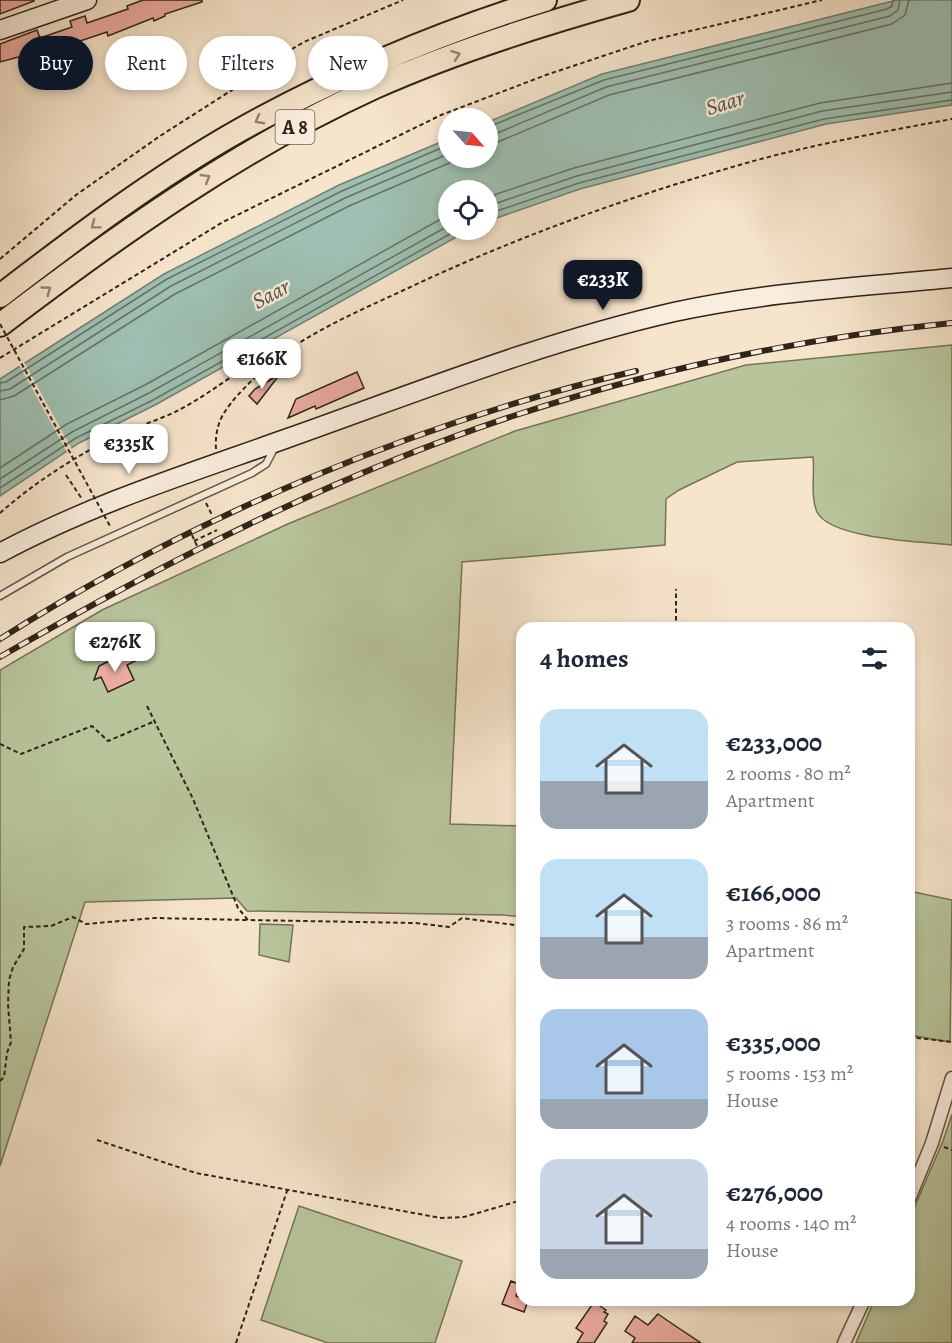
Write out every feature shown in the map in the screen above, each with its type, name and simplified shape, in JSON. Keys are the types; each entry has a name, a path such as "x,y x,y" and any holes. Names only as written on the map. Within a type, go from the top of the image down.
{"highway":[{"name":"A 8","path":"0,296 119,207 249,125 366,65 458,29 545,0"},
{"name":"A 8","path":"0,325 133,226 190,188 250,151 321,113 376,87 447,58 506,37 628,0"}],"main road":[{"path":"0,30 87,0"},
{"path":"0,553 33,535 102,504 541,349 612,328 675,312 774,295 952,278"}],"street":[{"path":"915,1184 932,1143 952,1078"},
{"path":"844,1343 861,1306"}],"lane":[{"path":"0,596 67,557 252,473 266,464 277,442"}],"path":[{"path":"0,259 76,195 160,136 254,76 275,58 304,42 403,0"},
{"path":"0,358 223,222 441,115 546,75 648,41 822,0"},
{"path":"217,464 216,435 226,410 279,357 350,315 427,279 575,218 641,195 758,160 952,118"},
{"path":"0,325 111,528"},
{"path":"0,513 20,495 79,457 119,435 175,412 258,359 272,355 279,357"},
{"path":"66,475 84,501"},
{"path":"202,495 212,515"},
{"path":"99,516 109,511"},
{"path":"194,541 217,530"},
{"path":"192,534 197,546"},
{"path":"676,590 676,622"},
{"path":"147,706 193,799 238,908 248,920"},
{"path":"0,744 21,754 92,726 108,741 155,721"},
{"path":"0,1081 4,1077 11,1042 9,980 13,967 24,949 24,927 51,926 73,917 86,924 154,918 416,923 449,927 462,918 516,925"},
{"path":"915,1038 952,1042"},
{"path":"97,1140 196,1173 288,1188 441,1218 464,1217 516,1202"},
{"path":"236,1343 288,1188"}],"shaded area":[{"path":"952,345 952,545 879,538 858,534 825,521 815,506 813,457 737,462 679,490 666,499 665,545 462,562 450,824 516,826 516,916 247,911 236,898 85,902 0,1166 0,670 102,610 290,523 515,431 746,365"},
{"path":"915,892 952,900 950,1042 915,1036"},
{"path":"260,924 293,925 289,962 259,955"},
{"path":"952,1114 952,1343 856,1343 872,1306 915,1306 915,1206"},
{"path":"299,1206 462,1261 435,1343 328,1343 261,1320"}],"water":[{"name":"Saar","path":"897,0 952,0 952,105 826,124 580,189 498,218 498,180 438,180 438,240 451,240 155,405 79,443 0,496 0,379 164,274 339,185 438,143 438,168 498,168 498,118 602,74"}],"pier":[{"path":"23,360 73,451 68,454 18,363"}],"building":[{"path":"0,0 34,0 34,1 0,14"},
{"path":"143,0 202,0 202,2 165,14 154,21 153,18 108,36 107,32 93,37 46,36 72,27 70,21 85,16 87,23 128,9 127,6"},
{"path":"37,30 39,36 21,36"},
{"path":"18,37 18,57 0,62 0,44"},
{"path":"357,372 364,388 316,409 315,406 288,418 296,399"},
{"path":"280,374 257,404 249,396 255,389"},
{"path":"119,656 135,661 127,665 134,680 108,692 101,677 94,680 99,666"},
{"path":"511,1281 516,1283 516,1306 526,1306 524,1312 502,1304"},
{"path":"591,1306 600,1306 606,1310 604,1312 608,1314 604,1321 607,1323 594,1343 577,1343 583,1333 576,1328"},
{"path":"658,1314 701,1343 632,1343 635,1338 625,1331 635,1316 648,1325"}],"railway":[{"path":"0,657 186,555 250,524 380,466 513,416 621,384 730,358 840,337 952,323"},
{"path":"0,639 73,595 149,554 227,515 308,479 389,446 472,417 554,392 636,371"}]}
